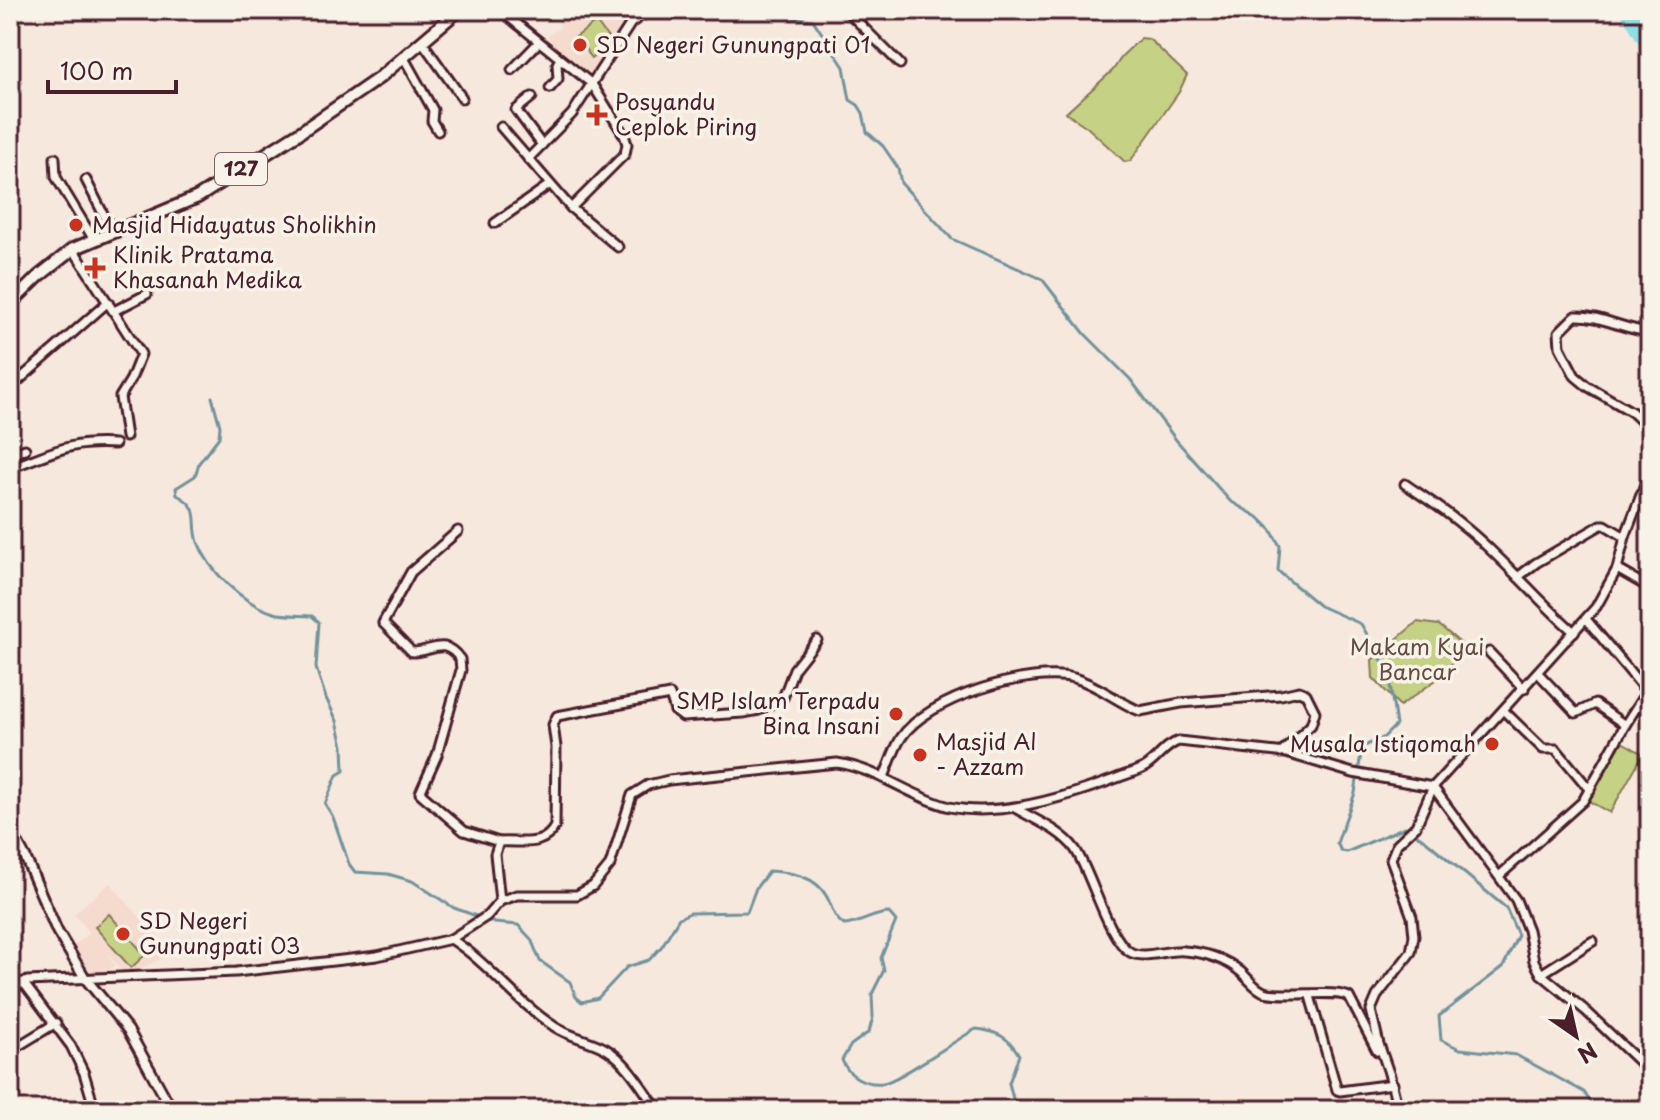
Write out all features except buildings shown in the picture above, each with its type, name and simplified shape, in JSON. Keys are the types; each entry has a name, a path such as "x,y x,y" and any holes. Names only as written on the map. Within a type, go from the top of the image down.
{"main road":[{"name":"127","path":"10,304 73,249 198,197 299,133 404,58 459,10"}],"street":[{"path":"500,10 592,84 624,135 627,150 571,208"},
{"path":"528,159 572,114 631,23 650,10"},
{"path":"846,10 900,64"},
{"path":"512,70 539,42"},
{"path":"423,43 462,98"},
{"path":"404,58 433,110 432,121 438,131"},
{"path":"550,88 558,79 557,64 560,59"},
{"path":"532,97 516,110 542,145"},
{"path":"501,127 571,208 618,247"},
{"path":"55,158 56,177 94,240"},
{"path":"86,180 112,231"},
{"path":"495,223 549,185"},
{"path":"73,249 141,354 120,397 126,437"},
{"path":"114,311 147,294"},
{"path":"10,388 108,302"},
{"path":"1650,332 1636,331 1592,317 1575,316 1559,332 1558,339 1575,376 1632,412 1650,429"},
{"path":"10,468 71,445 85,442 115,444"},
{"path":"10,455 25,449"},
{"path":"1398,1110 1371,1010 1377,996 1411,952 1414,936 1412,917 1391,859 1397,844 1416,826 1433,787 1596,607 1617,569 1625,537 1650,471"},
{"path":"1405,484 1462,524 1574,632"},
{"path":"1518,577 1601,525 1625,537"},
{"path":"458,531 411,572 383,623 412,652 441,646 450,649 460,659 461,670 437,755 420,793 464,831 499,842 534,842 554,830 557,774 553,725 557,716 670,695 675,711 683,717 759,710 783,698 794,669 817,640"},
{"path":"1617,569 1650,588"},
{"path":"1499,876 1563,821 1590,790 1648,689 1586,619"},
{"path":"1489,652 1524,689"},
{"path":"1538,673 1576,713 1595,704 1625,725"},
{"path":"884,777 902,736 933,709 983,689 1045,676 1074,678 1100,688 1140,711 1181,703 1299,691 1306,694 1315,712 1311,725 1281,753"},
{"path":"1504,711 1543,749 1556,749 1590,790"},
{"path":"10,990 23,982 236,972 377,956 451,939 478,923 500,901 517,895 577,895 593,886 610,865 632,795 648,785 724,773 837,763 858,766 952,807 1015,808 1071,793 1146,766 1179,741 1281,753 1353,773 1433,787 1523,914 1534,961 1541,974 1586,1011 1650,1072"},
{"path":"1015,808 1067,839 1081,860 1111,926 1124,947 1132,953 1141,955 1164,950 1204,953 1240,972 1264,992 1310,996 1339,993 1349,997 1392,1080"},
{"path":"10,829 57,931 85,978 128,1030 172,1110"},
{"path":"499,842 495,854 500,901"},
{"path":"451,939 472,952 508,990 556,1029 608,1050 631,1072 658,1110"},
{"path":"1541,974 1593,941"},
{"path":"23,982 71,1046 84,1073 95,1110"},
{"path":"1310,996 1337,1090 1392,1080"},
{"path":"10,1051 56,1023"}],"shaded area":[{"name":"SD Negeri Gunungpati 01","path":"576,10 613,10 625,29 588,85 541,49 551,42 548,36 561,27 558,22"},
{"name":"SD Negeri Gunungpati 03","path":"110,883 172,954 126,975 103,948 115,966 105,972 90,972 73,946 90,933 74,914"}],"green space":[{"path":"596,22 612,43 592,58 576,37"},
{"path":"1141,38 1149,39 1187,75 1179,92 1134,156 1125,162 1087,127 1066,113 1113,70"},
{"name":"Makam Kyai Bancar","path":"1417,622 1439,625 1465,647 1443,675 1400,706 1373,678 1372,660"},
{"path":"1622,742 1643,754 1610,813 1589,801"},
{"path":"109,914 145,955 131,968 95,927"}],"waterway":[{"path":"775,10 781,16 813,20 844,67 850,100 863,113 867,132 883,146 898,168 901,183 952,239 1042,279 1085,334 1130,379 1177,441 1230,501 1258,517 1271,530 1280,546 1278,571 1320,606 1361,624 1388,671 1396,725 1383,738 1362,747 1355,793 1337,843 1341,851 1347,852 1405,827 1506,908 1518,935 1503,967 1439,1016 1441,1040 1460,1049 1516,1055 1584,1092 1595,1110"},
{"path":"1628,10 1650,47"},
{"path":"212,397 220,426 219,437 199,463 195,476 176,488 177,495 193,510 196,534 203,553 229,585 263,609 278,614 312,616 319,622 316,668 337,721 343,746 344,771 337,775 325,804 333,817 349,864 355,872 388,874 412,881 454,908 479,917"},
{"path":"486,920 518,925 531,939 540,961 570,982 576,997 582,1002 598,998 627,967 649,960 662,946 679,918 690,913 747,912 756,888 769,871 802,876 822,890 835,916 844,925 889,913 896,921 881,958 884,970 872,994 873,1017 869,1032 851,1045 842,1060 848,1071 864,1081 891,1081 976,1029 990,1031 1006,1039 1019,1055 1009,1083 1016,1110"}],"place":[{"name":"SD Negeri Gunungpati 01","path":"580,45"},
{"name":"Posyandu Ceplok Piring","path":"597,115"},
{"name":"Masjid Hidayatus Sholikhin","path":"76,225"},
{"name":"Klinik Pratama Khasanah Medika","path":"95,268"},
{"name":"SMP Islam Terpadu Bina Insani","path":"896,714"},
{"name":"Musala Istiqomah","path":"1492,744"},
{"name":"Masjid Al - Azzam","path":"920,755"},
{"name":"SD Negeri Gunungpati 03","path":"123,934"}]}
